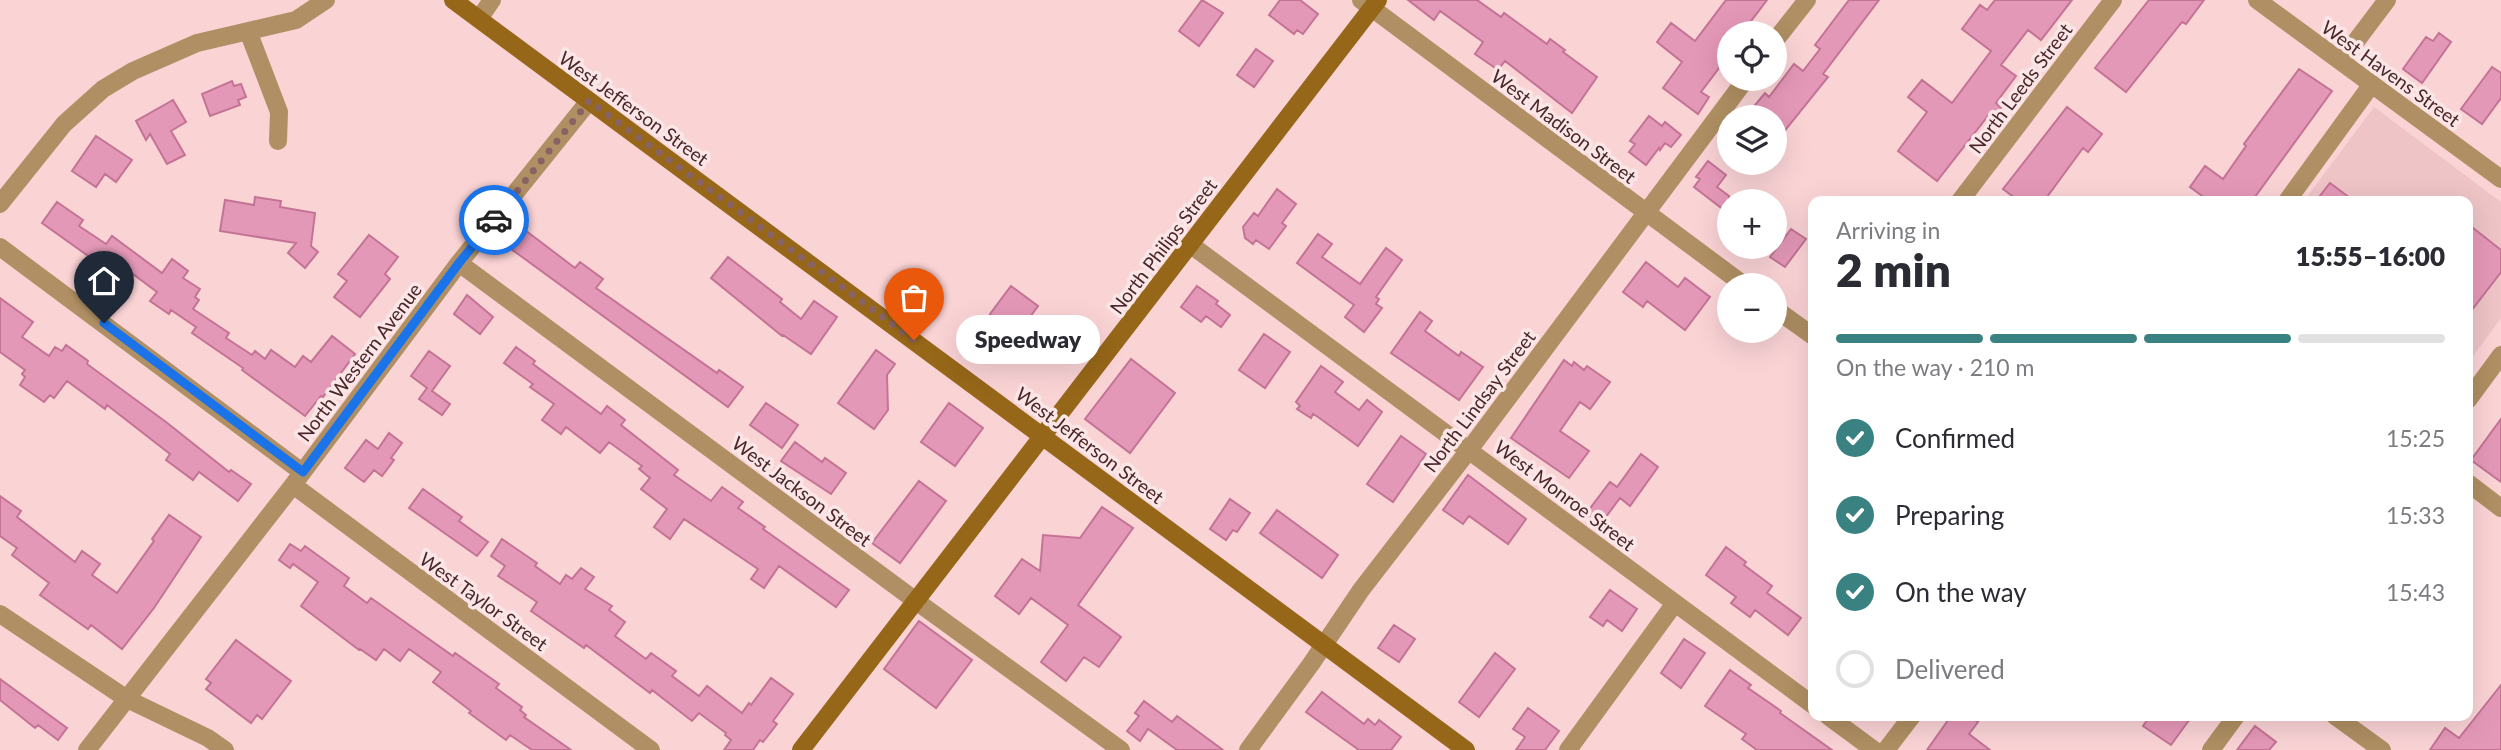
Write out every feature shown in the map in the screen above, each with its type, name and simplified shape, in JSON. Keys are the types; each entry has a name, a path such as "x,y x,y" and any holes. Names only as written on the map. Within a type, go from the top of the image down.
{"street":[{"path":"0,204 64,124 103,89 132,71 197,43 296,20 326,0"},
{"name":"West Jefferson Street","path":"453,0 1466,750"},
{"path":"479,19 492,0"},
{"path":"1787,25 1807,0"},
{"name":"North Leeds Street","path":"1964,196 2113,0"},
{"name":"West Havens Street","path":"2257,0 2501,179"},
{"path":"2340,61 2387,0"},
{"name":"West Madison Street","path":"1370,3 1728,273"},
{"name":"North Philips Street","path":"802,750 1191,244 1370,3"},
{"path":"248,31 279,112 278,141"},
{"path":"2291,196 2372,84"},
{"name":"North Lindsay Street","path":"1248,750 1361,590 1737,91"},
{"name":"North Western Avenue","path":"87,750 298,479 459,263 589,101"},
{"name":"West Monroe Street","path":"1191,244 1808,701"},
{"name":"West Taylor Street","path":"0,247 652,750"},
{"name":"West Jackson Street","path":"459,263 1121,750"},
{"path":"1787,317 1808,332"},
{"path":"2473,393 2501,355"},
{"path":"2473,487 2501,508"},
{"path":"1568,750 1675,603"},
{"path":"0,614 127,699 208,738 225,750"},
{"path":"1835,721 1874,750"},
{"path":"1886,750 1908,721"},
{"path":"2211,750 2232,721"},
{"path":"2342,721 2382,750"}],"shaded area":[{"path":"2374,107 2501,202 2501,318 2473,356 2473,196 2308,196"}],"building":[{"path":"1202,0 1223,13 1199,46 1179,31"},
{"path":"1280,0 1300,0 1318,14 1303,34 1297,30 1294,34 1269,15"},
{"path":"1408,0 1477,0 1501,17 1504,13 1547,44 1550,39 1597,77 1572,113 1505,61 1498,70 1475,54 1483,42 1440,11 1434,20"},
{"path":"1726,0 1767,0 1751,21 1717,21 1717,71 1701,92 1709,97 1698,114 1663,88 1682,62 1657,42 1671,23 1695,41"},
{"path":"1849,0 1879,0 1823,74 1828,77 1787,128 1787,105 1755,105 1765,93 1769,97 1774,91 1787,91 1787,73 1794,64 1803,71 1820,49 1815,45"},
{"path":"1995,0 2072,0 2041,40 2028,30 2001,65 2016,76 1996,103 2001,108 1992,119 1988,116 1937,181 1898,151 1927,112 1908,97 1922,80 1952,103 1991,51 1962,29 1980,5 1987,10"},
{"path":"2149,0 2204,0 2186,24 2182,22 2126,92 2095,68"},
{"path":"2439,33 2451,42 2422,83 2403,69 2426,37 2433,41"},
{"path":"1256,49 1273,61 1254,87 1237,75"},
{"path":"2492,67 2501,73 2501,98 2482,124 2461,109"},
{"path":"2299,69 2332,91 2256,196 2202,196 2190,187 2205,166 2223,179 2246,146 2244,144"},
{"path":"232,81 234,86 241,84 246,97 238,100 240,105 210,116 202,94"},
{"path":"173,100 186,122 171,131 185,155 167,164 150,134 146,140 136,121"},
{"path":"2067,107 2102,134 2088,152 2083,148 2048,196 2012,196 2003,189"},
{"path":"1649,116 1662,126 1665,122 1681,135 1671,147 1665,143 1660,150 1659,148 1646,165 1629,152 1635,144 1630,141"},
{"path":"96,136 132,160 116,182 105,174 96,187 72,171"},
{"path":"1708,161 1717,168 1717,175 1726,175 1717,187 1720,189 1717,189 1717,205 1694,187 1700,179 1696,177"},
{"path":"2330,183 2347,196 2320,196"},
{"path":"1277,189 1296,204 1282,223 1286,226 1269,249 1256,240 1253,244 1245,238 1243,227 1254,213 1258,216"},
{"path":"255,197 281,201 280,207 315,213 311,246 318,252 305,268 288,253 296,243 220,231 225,200 254,205"},
{"path":"57,202 83,220 79,226 106,244 112,236 162,273 172,259 188,271 183,278 200,289 195,297 199,300 193,309 229,333 226,338 252,355 255,351 265,359 271,350 295,367 303,356 311,362 332,336 355,354 305,416 192,333 196,327 171,310 169,314 150,301 157,292 126,269 119,278 42,223"},
{"path":"521,227 575,268 580,262 603,279 596,288 717,373 719,370 743,387 728,407 507,246"},
{"path":"2473,228 2501,250 2501,272 2473,308"},
{"path":"1791,229 1806,239 1785,267 1773,259 1787,259 1787,234"},
{"path":"1318,234 1332,244 1322,257 1360,284 1386,248 1402,260 1376,297 1379,299 1376,304 1382,308 1364,332 1345,317 1354,305 1297,263"},
{"path":"369,235 398,257 385,274 390,279 360,317 334,297 347,281 338,274"},
{"path":"728,257 782,299 780,302 801,319 814,301 837,317 811,354 782,336 711,278"},
{"path":"1646,262 1678,287 1685,278 1710,297 1685,330 1647,301 1643,307 1623,292"},
{"path":"1011,286 1038,306 1022,328 1010,329 990,314"},
{"path":"1197,286 1218,301 1216,304 1230,315 1221,327 1206,316 1201,322 1181,307"},
{"path":"467,295 493,317 480,334 454,314"},
{"path":"0,298 33,322 22,337 49,356 55,347 62,351 66,345 229,472 231,470 251,484 238,501 199,472 193,480 166,460 170,454 107,405 105,409 67,381 54,398 50,395 44,402 20,385 25,377 22,374 25,370 0,352"},
{"path":"1420,312 1432,321 1425,331 1459,356 1461,352 1483,367 1459,400 1391,353"},
{"path":"1264,334 1290,352 1265,388 1239,370"},
{"path":"516,347 535,361 533,364 601,414 607,406 625,420 621,425 678,470 674,475 711,501 722,487 743,502 738,508 765,527 763,529 849,590 836,607 779,566 764,588 751,579 758,569 684,519 670,539 654,527 667,509 641,489 650,478 639,469 642,466 609,442 600,453 566,427 561,434 542,420 554,404 530,387 533,384 504,363"},
{"path":"876,350 895,364 887,375 888,410 874,429 838,403"},
{"path":"429,351 450,366 432,391 450,404 442,415 419,399 427,388 411,376"},
{"path":"1131,359 1175,393 1130,453 1085,419"},
{"path":"1564,360 1572,366 1574,362 1584,370 1587,366 1610,382 1590,409 1580,402 1560,431 1589,451 1569,478 1511,438"},
{"path":"1321,366 1343,382 1335,392 1359,410 1367,400 1382,412 1358,446 1318,417 1313,414 1311,418 1297,409 1300,406 1296,402"},
{"path":"766,403 798,425 782,448 750,425"},
{"path":"949,403 983,428 955,466 921,442"},
{"path":"2501,419 2501,482 2473,461 2473,457"},
{"path":"389,433 402,443 382,476 374,470 364,482 345,468 366,440 378,449"},
{"path":"1401,436 1426,454 1393,502 1367,484"},
{"path":"795,442 822,462 825,458 846,473 831,494 781,461"},
{"path":"1641,454 1658,467 1630,506 1620,498 1599,526 1585,515 1610,482 1617,487"},
{"path":"1468,475 1526,519 1508,544 1469,516 1463,524 1443,510"},
{"path":"919,481 946,501 900,563 872,543"},
{"path":"423,489 462,517 459,521 488,542 477,556 409,508"},
{"path":"0,496 21,511 17,517 75,562 82,551 100,564 92,575 117,593 169,515 201,537 154,608 122,649 91,625 88,629 40,595 49,583 12,555 17,548 0,536"},
{"path":"1230,499 1250,513 1237,532 1233,530 1226,540 1210,529"},
{"path":"1102,507 1133,528 1078,605 1121,637 1099,667 1084,657 1066,681 1041,662 1068,625 1031,598 1019,614 995,596 1022,559 1040,571 1043,535 1080,538"},
{"path":"1277,510 1338,555 1322,578 1260,533"},
{"path":"502,539 537,563 535,566 560,584 566,575 572,579 581,568 594,577 585,589 612,606 609,610 625,622 615,636 646,659 651,653 676,671 672,676 699,696 707,686 742,713 771,678 793,694 773,721 777,724 753,750 724,750 731,740 726,733 699,713 692,721 652,690 650,693 586,645 584,648 531,611 537,602 498,576 505,566 491,556"},
{"path":"290,544 301,551 305,546 349,578 344,586 367,603 371,598 453,656 455,653 499,684 496,688 522,707 520,710 526,715 524,717 571,750 532,750 510,735 506,740 433,682 441,672 409,649 400,661 384,649 376,660 359,650 301,606 318,582 293,564 290,568 279,560"},
{"path":"1726,547 1772,586 1767,593 1801,618 1788,635 1755,610 1750,617 1731,603 1736,597 1706,575"},
{"path":"1610,590 1637,609 1622,631 1607,620 1603,626 1590,617"},
{"path":"919,621 972,660 936,708 884,669"},
{"path":"1394,625 1415,639 1399,662 1378,648"},
{"path":"1684,639 1705,653 1681,688 1661,673"},
{"path":"236,640 291,681 262,719 257,715 251,723 206,689 211,683 206,679"},
{"path":"1495,653 1515,669 1479,717 1459,702"},
{"path":"1730,670 1751,685 1748,688 1832,750 1757,750 1742,739 1746,734 1705,706"},
{"path":"0,679 67,728 58,740 38,725 35,728 0,700"},
{"path":"2501,685 2501,750 2430,750 2445,728 2459,738"},
{"path":"1322,692 1364,724 1368,719 1375,725 1379,720 1401,737 1391,750 1359,750 1306,712"},
{"path":"1144,701 1172,722 1177,716 1223,750 1177,750 1148,729 1140,741 1127,731 1139,716 1135,713"},
{"path":"1528,708 1559,731 1545,750 1516,750 1525,737 1513,729"},
{"path":"1947,721 1976,721 1969,734 1990,750 1927,750"},
{"path":"2146,721 2188,721 2171,745 2143,726"},
{"path":"2255,726 2276,742 2269,750 2237,750"}],"way so far":[{"path":"494,220 589,101 914,340"}],"place":[{"name":"Speedway","path":"914,340"}],"route":[{"path":"104,323 303,472 494,220"}]}
